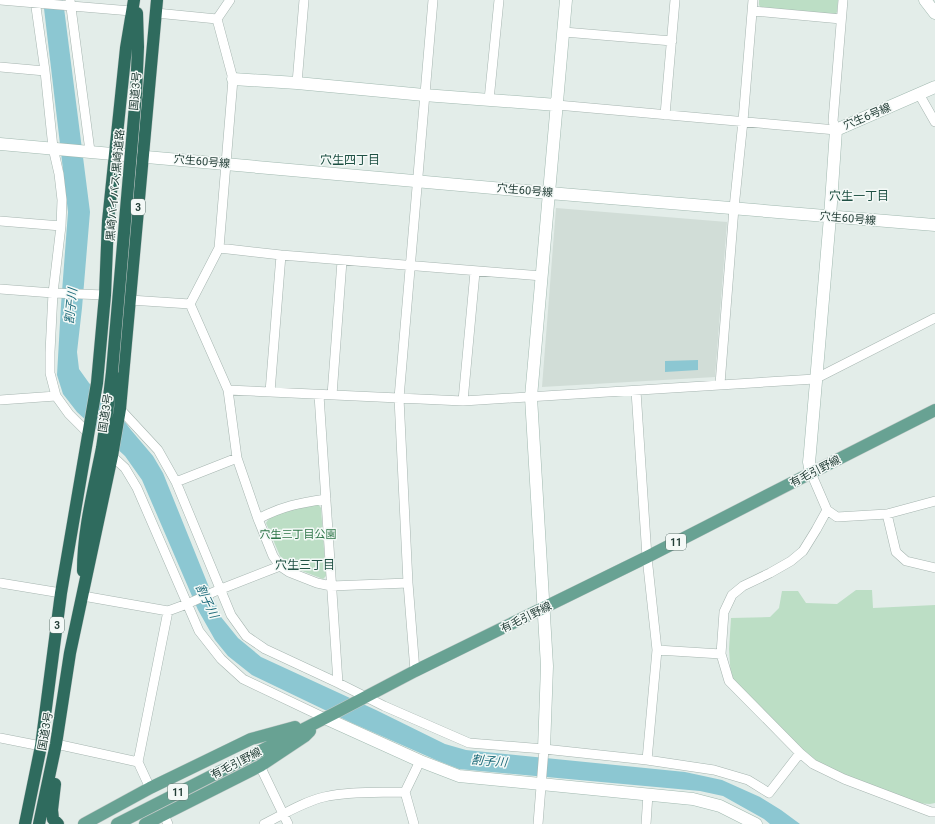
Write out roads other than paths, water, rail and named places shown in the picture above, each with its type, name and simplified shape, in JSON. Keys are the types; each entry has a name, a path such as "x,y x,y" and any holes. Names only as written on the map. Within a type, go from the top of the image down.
{"highway":[{"name":"国道3号","path":"39,824 56,744 70,653 83,596 109,449 120,411 157,0"},
{"name":"国道3号","path":"25,824 41,746 61,593 97,383 105,295 108,221 126,48 133,3"},
{"name":"黒崎バイパス;黒崎道路","path":"109,449 112,377 136,94 138,47 133,3"},
{"path":"56,744 56,779 52,810 53,819 58,824"}],"main road":[{"name":"有毛引野線","path":"117,824 240,760 647,557 935,410"},
{"path":"146,824 166,819 260,766 305,736 330,716"},
{"path":"84,824 150,788 251,739 330,716"}],"street":[{"path":"0,0 69,4 133,3"},
{"path":"190,304 219,248 233,79 217,19 230,0"},
{"path":"297,83 304,0"},
{"path":"415,672 408,583 399,398 433,0"},
{"path":"489,100 499,0"},
{"path":"538,824 544,751 548,666 531,397 566,0"},
{"path":"665,115 675,0"},
{"path":"720,384 753,0"},
{"path":"233,79 297,83 836,130 833,121 843,0"},
{"path":"925,0 935,13"},
{"path":"37,2 45,71 57,149 62,200 50,352 50,372 56,396 69,414 89,429"},
{"path":"69,4 88,151"},
{"path":"753,11 841,19"},
{"path":"156,13 217,19"},
{"path":"564,32 672,42"},
{"path":"0,67 45,71"},
{"name":"穴生6号線","path":"811,473 809,462 815,379 830,217 836,130 935,87"},
{"path":"919,94 935,122"},
{"name":"穴生60号線","path":"0,144 549,193 935,225"},
{"path":"0,221 61,226"},
{"path":"219,248 410,267 542,276"},
{"path":"270,392 281,255"},
{"path":"332,395 342,261"},
{"path":"463,401 475,272"},
{"path":"0,289 105,295"},
{"path":"130,300 190,304"},
{"path":"190,304 228,390 237,458 258,519 273,556 280,566 296,575 331,586 408,583"},
{"path":"228,390 463,401 815,379 935,318"},
{"path":"636,391 647,557 657,650 647,760"},
{"path":"319,395 338,683"},
{"path":"0,400 56,396"},
{"path":"120,411 158,450 176,482 218,590 231,615 246,636 265,649 338,683 364,698 469,743 647,760 714,770 748,780 769,794 800,753"},
{"path":"109,449 125,468 137,488 190,603 199,631 220,658 244,679 330,716 420,761 459,776 542,781 693,798 720,806 756,824"},
{"path":"176,482 237,458"},
{"path":"811,473 827,510 837,517 887,514 935,501"},
{"path":"258,519 274,510 296,504 326,499"},
{"path":"827,510 803,551 791,562 743,586 732,594 724,612 721,654 729,681 800,753 813,764 930,812 935,812"},
{"path":"887,514 896,552 906,561 935,568"},
{"path":"83,596 168,611 280,566"},
{"path":"0,583 61,593"},
{"path":"150,788 138,762 168,611"},
{"path":"657,650 721,654"},
{"path":"0,738 41,746"},
{"path":"56,744 138,762"},
{"path":"414,824 405,792 420,761"},
{"path":"260,766 288,824"},
{"path":"264,824 307,802 325,797 344,794 405,792"},
{"path":"646,824 648,794"}],"water":[{"name":"割子川","path":"43,0 63,0 90,212 77,352 79,369 89,383 119,414 153,456 163,473 221,617 238,638 261,657 376,710 445,744 466,750 685,772 722,780 760,797 800,824 770,824 764,819 723,796 700,791 459,769 352,723 252,675 228,656 215,640 198,610 142,480 125,456 77,412 63,394 57,375 68,212"},
{"path":"698,360 698,370 665,372 665,361"}],"district":[{"name":"穴生四丁目","path":"350,160"},
{"name":"穴生一丁目","path":"859,196"},
{"name":"穴生三丁目","path":"305,565"}],"park label":[{"name":"穴生三丁目公園","path":"298,534"}]}
